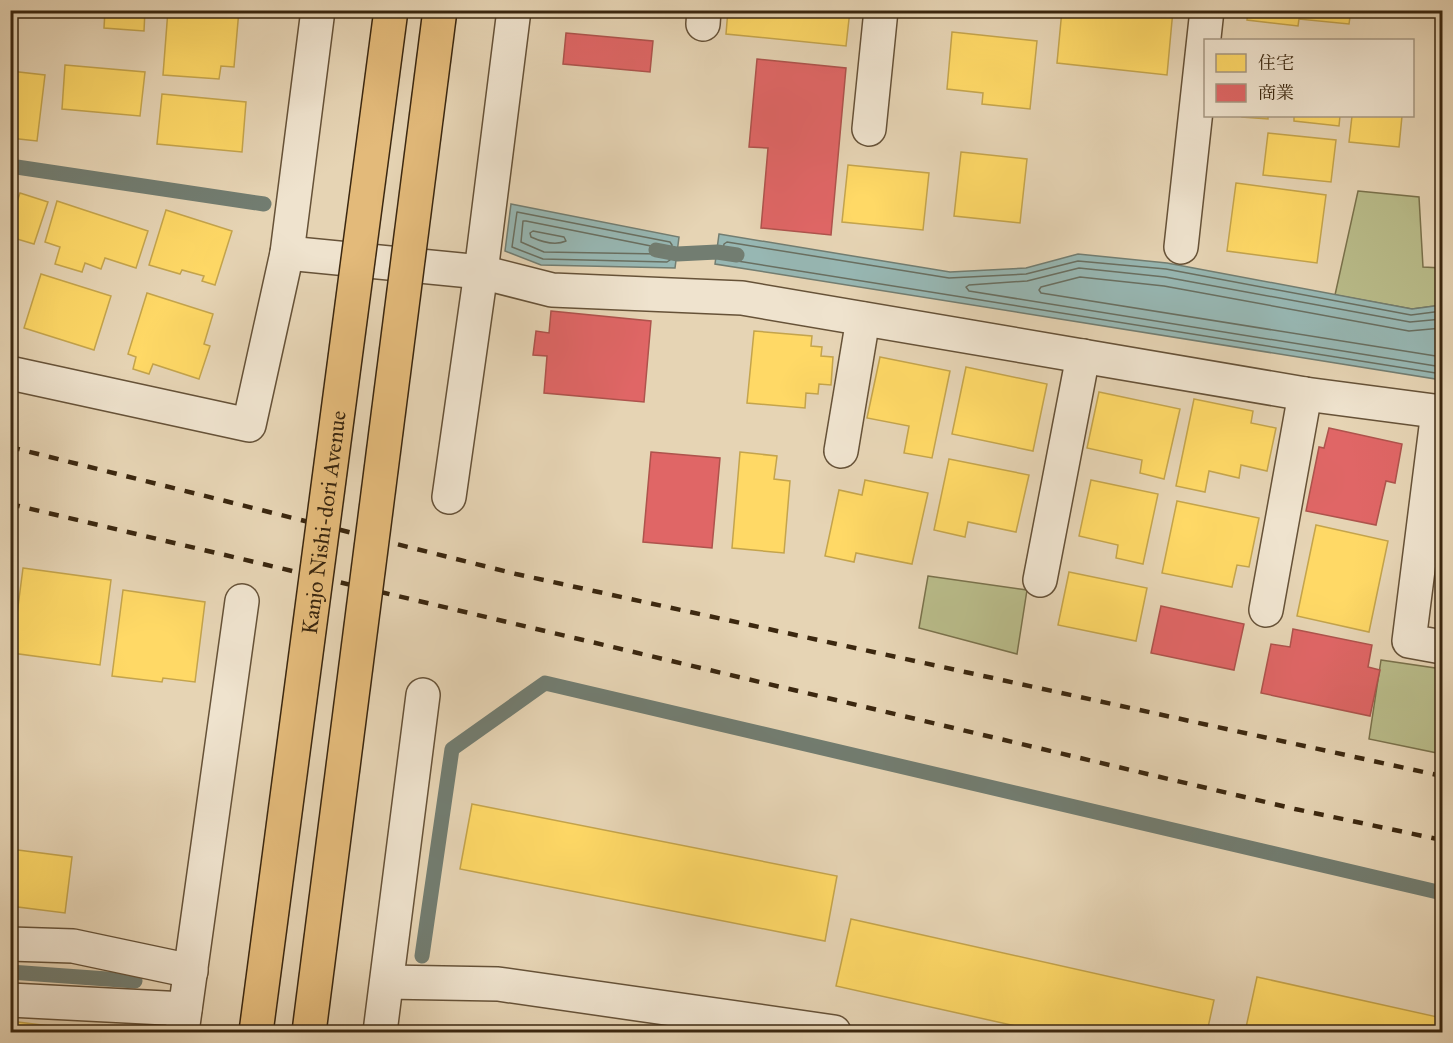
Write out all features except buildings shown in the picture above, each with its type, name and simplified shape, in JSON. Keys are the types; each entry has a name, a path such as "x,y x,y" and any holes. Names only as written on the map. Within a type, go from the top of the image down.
{"highway":[{"name":"Kanjo Nishi-dori Avenue","path":"256,1032 391,10"},
{"path":"309,1032 440,10"}],"street":[{"path":"10,373 249,425 287,253 318,10"},
{"path":"449,497 481,272 514,10"},
{"path":"869,129 881,10"},
{"path":"1181,247 1207,10"},
{"path":"287,253 481,272 552,290 742,298 1305,394 1440,412 1409,641 1443,646"},
{"path":"841,451 863,319"},
{"path":"1040,580 1083,356"},
{"path":"1266,610 1305,394"},
{"path":"10,1000 183,1021 242,601"},
{"path":"380,1032 423,695"},
{"path":"10,944 73,946 191,971"},
{"path":"387,982 498,984 834,1032"}],"green space":[{"path":"1358,191 1419,197 1423,267 1442,268 1442,305 1412,309 1335,295"},
{"path":"928,576 1027,590 1017,654 919,628"},
{"path":"1381,660 1442,669 1442,754 1369,739"}],"water":[{"path":"511,204 679,237 675,268 541,265 505,251"},
{"path":"719,234 950,272 1026,268 1078,254 1167,263 1412,309 1442,305 1442,380 715,264"}],"waterway":[{"path":"10,166 264,204"},
{"path":"656,250 677,254 717,252 737,255"},
{"path":"422,956 452,749 545,683 1442,893"},
{"path":"10,972 135,981"}],"railway":[{"path":"10,447 516,574 1442,776"},
{"path":"10,504 1295,809 1442,840"}]}
